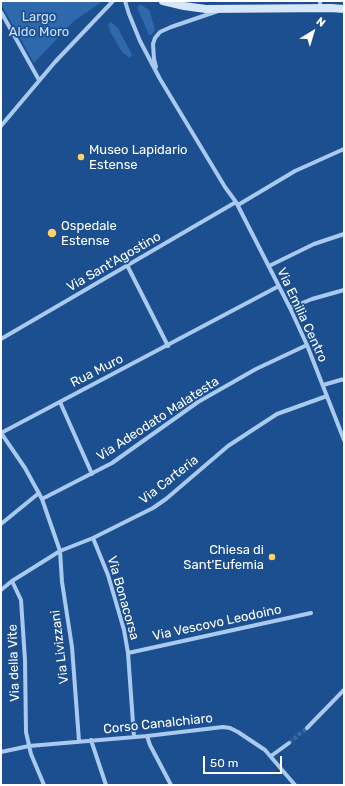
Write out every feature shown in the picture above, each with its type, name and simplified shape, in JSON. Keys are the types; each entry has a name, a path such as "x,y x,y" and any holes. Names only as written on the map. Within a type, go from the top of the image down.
{"street":[{"path":"1,126 39,80 113,1"},
{"path":"125,1 140,41 160,79"},
{"path":"163,1 195,8 226,9 320,4 344,9"},
{"path":"160,79 155,63 153,44 155,38 171,27 226,9"},
{"path":"1,12 39,80"},
{"name":"Via Emilia Centro","path":"160,79 225,187 237,203 307,345 344,440"},
{"name":"Via Sant'Agostino","path":"1,339 220,211 295,171 344,150"},
{"path":"269,266 314,244 344,234"},
{"path":"128,265 168,346"},
{"name":"Rua Muro","path":"1,433 279,286"},
{"path":"290,308 344,290"},
{"name":"Via Adeodato Malatesta","path":"42,499 112,463 198,402 256,369 307,345"},
{"path":"323,385 344,379"},
{"name":"Via Carteria","path":"1,590 12,580 60,551 93,538 152,508 166,499 228,446 277,414 327,396"},
{"path":"60,402 92,474"},
{"name":"Via Livizzani","path":"1,433 25,468 39,493 60,551 62,582 72,646 79,741"},
{"path":"1,524 39,493"},
{"name":"Via Bonacorsa","path":"93,538 108,575 124,630 128,653 134,737"},
{"name":"Via della Vite","path":"12,580 21,600 25,660 26,732 29,746 44,785"},
{"name":"Via Vescovo Leodoino","path":"128,653 311,613"},
{"path":"307,728 344,690"},
{"name":"Corso Canalchiaro","path":"1,752 29,746 148,736 223,727 230,728 245,735 271,756 295,785"},
{"path":"148,736 150,745 171,785"},
{"path":"91,740 106,785"},
{"path":"271,756 288,743"}],"green space":[{"name":"Largo Aldo Moro","path":"1,1 103,1 74,21 34,63 1,4"},
{"path":"140,4 149,10 155,28 151,35 149,35 137,7"},
{"path":"111,22 118,28 132,55 130,58 122,52 111,33 108,25"}],"tunnel":[{"path":"289,743 307,728"}],"place":[{"name":"Museo Lapidario Estense","path":"81,157"},
{"name":"Ospedale Estense","path":"52,233"},
{"name":"Chiesa di Sant'Eufemia","path":"272,557"}]}
